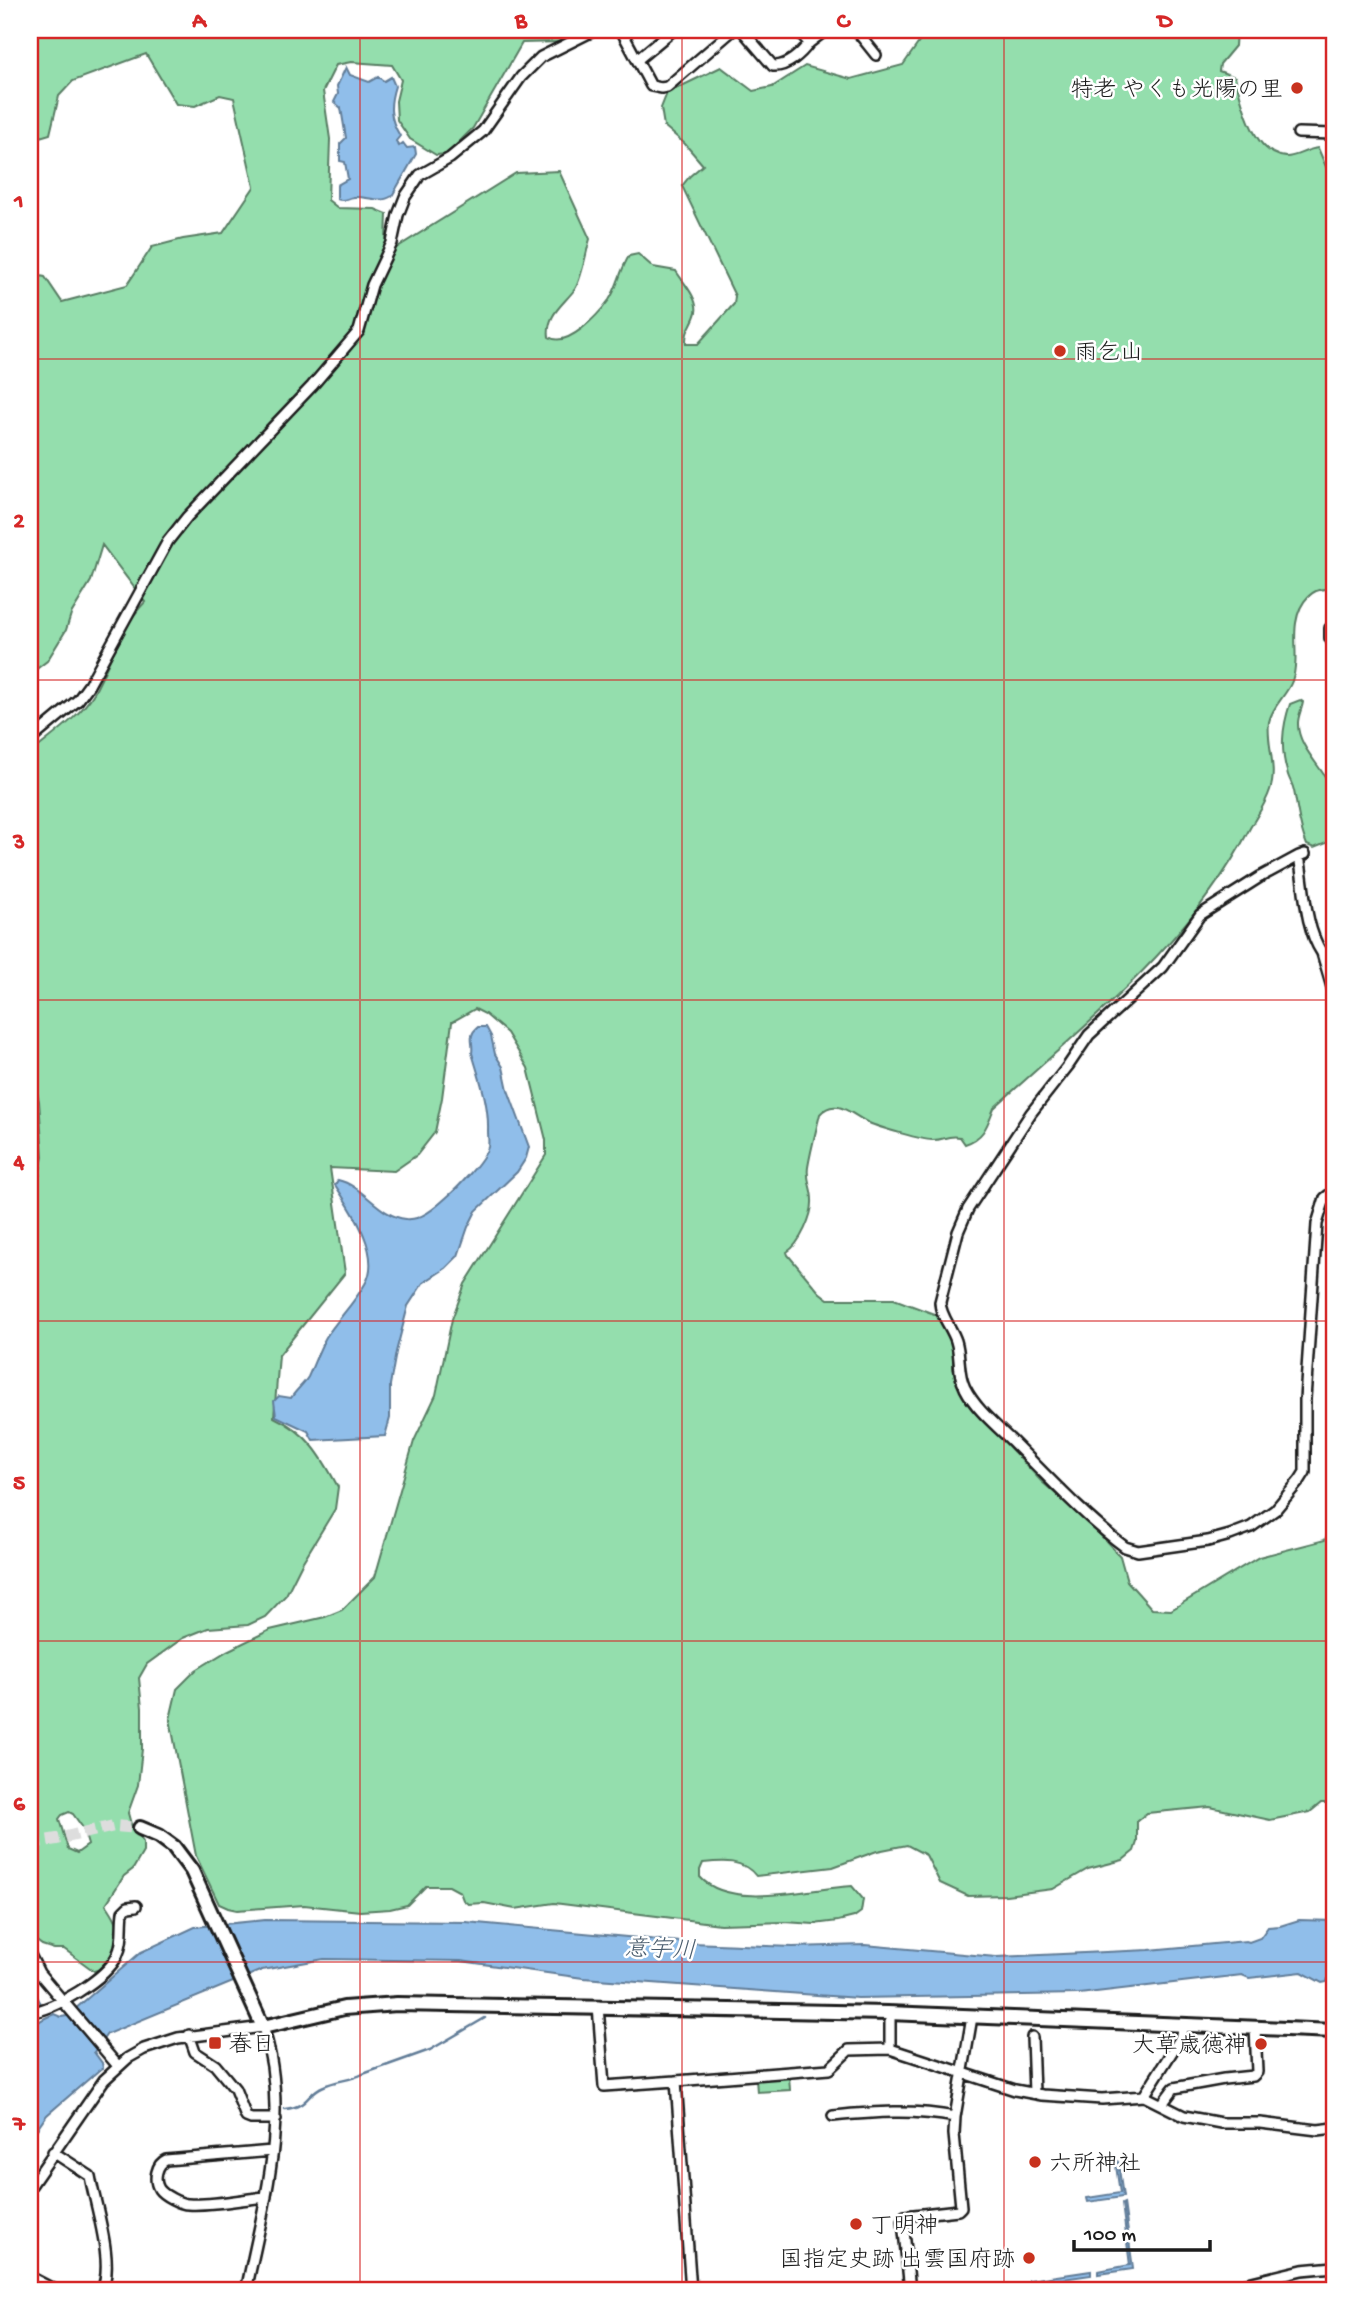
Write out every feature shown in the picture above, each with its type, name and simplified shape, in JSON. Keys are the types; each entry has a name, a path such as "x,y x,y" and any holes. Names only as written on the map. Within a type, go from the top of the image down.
{"street":[{"path":"30,740 70,707 89,685 151,570 168,541 187,517 312,386 359,331 372,285 392,243 405,197 420,175 450,158 483,131 521,77 541,57 595,30"},
{"path":"621,30 651,86 661,88 667,87 733,30"},
{"path":"637,60 673,30"},
{"path":"742,30 773,66 780,67 826,30"},
{"path":"798,30 809,43"},
{"path":"856,30 876,55"},
{"path":"1298,133 1334,134"},
{"path":"1334,625 1330,628 1330,638 1334,645"},
{"path":"1334,994 1310,924 1302,855 1260,877 1200,915 1163,967 1089,1035 1031,1113 981,1189 958,1232 940,1308 957,1344 964,1387 980,1409 1059,1489 1125,1547 1138,1551 1208,1541 1251,1527 1276,1510 1305,1472 1305,1399 1317,1224 1325,1198 1334,1191"},
{"path":"1322,953 1334,950"},
{"path":"30,1142 34,1170 30,1192"},
{"path":"140,1828 159,1836 179,1852 192,1871 262,2023 270,2047 276,2119 266,2197 246,2291"},
{"path":"30,2012 65,2002 110,1967 121,1945 122,1912 128,1907 136,1906"},
{"path":"30,1955 39,1973 116,2064"},
{"path":"30,2187 116,2064 144,2049 189,2035 381,2004 890,2013 1334,2031"},
{"path":"598,2006 604,2086 829,2069 849,2050 890,2049 1015,2090 1102,2099 1144,2096 1184,2116 1221,2123 1260,2123 1318,2130 1334,2128"},
{"path":"890,2013 890,2049"},
{"path":"910,2291 903,2221 905,2216 960,2209 955,2117 972,2017"},
{"path":"1144,2096 1180,2039 1183,2025"},
{"path":"1162,2104 1174,2088 1254,2076 1257,2071 1255,2028"},
{"path":"189,2035 195,2052 221,2070 235,2089 246,2117 276,2119"},
{"path":"1032,2038 1034,2093"},
{"path":"676,2081 691,2291"},
{"path":"833,2116 878,2111 924,2111 955,2117"},
{"path":"266,2197 185,2205 160,2190 157,2184 157,2169 160,2163 166,2160 272,2151"},
{"path":"53,2152 90,2176 105,2252 106,2280 101,2291"},
{"path":"1214,2291 1302,2270 1334,2267"},
{"path":"30,2277 57,2291"}],"green space":[{"path":"30,30 575,30 562,42 522,43 473,128 447,154 436,155 410,139 397,120 396,101 401,80 392,65 351,62 336,65 323,91 330,139 328,200 338,208 375,209 387,214 386,242 396,248 516,173 559,171 590,239 575,289 553,316 549,337 564,338 582,329 612,295 629,256 638,254 653,267 676,271 686,285 693,296 696,312 686,344 698,344 734,304 735,296 682,186 703,165 685,144 664,126 661,108 667,93 721,67 753,91 772,87 805,66 851,79 903,65 922,38 950,30 1236,30 1235,46 1220,64 1219,71 1235,77 1257,137 1275,154 1286,157 1318,148 1327,169 1334,170 1334,591 1326,589 1314,592 1300,608 1295,630 1294,674 1269,722 1273,773 1268,795 1226,869 1168,944 1100,1012 994,1108 987,1126 977,1138 965,1144 960,1137 933,1140 921,1138 874,1125 838,1107 826,1109 820,1114 808,1167 812,1200 810,1213 801,1236 787,1252 819,1292 828,1299 894,1299 937,1315 953,1345 953,1369 961,1392 971,1406 1041,1481 1090,1524 1120,1556 1127,1581 1152,1609 1171,1610 1259,1557 1325,1540 1334,1520 1334,1803 1321,1803 1310,1812 1270,1820 1210,1807 1147,1813 1137,1821 1134,1851 1123,1860 1088,1869 1053,1889 1006,1895 968,1896 940,1883 926,1855 907,1845 877,1851 833,1867 756,1876 739,1864 703,1863 700,1877 714,1887 731,1893 772,1895 852,1886 863,1899 861,1912 854,1917 814,1924 720,1924 554,1903 515,1909 484,1903 468,1904 460,1892 449,1886 426,1886 407,1905 390,1909 360,1911 304,1905 237,1910 219,1904 196,1856 170,1719 177,1689 196,1670 270,1630 325,1617 342,1610 375,1577 414,1441 436,1395 452,1319 465,1284 546,1155 546,1140 528,1068 507,1033 475,1009 452,1022 435,1132 417,1155 394,1171 330,1168 345,1273 279,1355 274,1417 305,1438 326,1465 338,1487 335,1509 286,1595 265,1617 248,1625 208,1628 183,1638 147,1664 139,1678 142,1749 138,1785 128,1813 131,1824 143,1842 143,1852 106,1904 119,1929 116,1950 107,1967 94,1971 64,1949 42,1945 30,1936 30,1213 43,1157 39,1101 30,1064 30,754 88,702 122,634 145,602 102,545 91,581 71,614 66,630 47,661 30,674 30,274 45,277 62,302 127,285 152,247 223,233 254,187 234,98 220,95 195,106 176,104 146,54 73,81 59,96 50,134 30,140","holes":["69,1812 83,1828 88,1845 77,1853 68,1849 59,1819"]},
{"path":"1300,700 1303,702 1298,720 1302,742 1326,778 1335,801 1334,840 1314,848 1307,845 1304,838 1284,757 1283,739 1287,713 1290,704"},
{"path":"789,2075 790,2090 757,2092 756,2079"}],"water":[{"path":"346,67 350,75 369,82 378,77 384,81 391,77 395,86 391,105 392,117 400,136 396,141 399,146 403,143 407,148 415,147 416,154 392,196 387,198 337,199 337,185 348,179 345,162 340,161 340,144 346,138 341,108 334,102 338,94 337,86"},
{"path":"478,1027 486,1027 495,1054 503,1067 508,1090 529,1147 526,1158 517,1172 476,1211 458,1256 446,1268 423,1283 408,1306 390,1385 390,1418 385,1436 313,1440 308,1431 276,1416 274,1401 279,1396 291,1398 306,1380 326,1337 361,1291 370,1272 368,1246 363,1233 335,1185 338,1180 347,1183 396,1217 412,1219 434,1208 464,1181 486,1153 488,1145 485,1102 472,1053 472,1036"},
{"name":"意宇川","path":"265,1920 466,1922 692,1943 793,1947 865,1945 996,1957 1249,1942 1260,1938 1268,1927 1299,1920 1334,1921 1334,1979 1328,1978 1327,1982 1322,1983 1302,1972 1249,1978 1242,1975 1079,1994 858,1998 583,1978 461,1961 324,1959 262,1970 107,2034 94,2052 103,2068 47,2115 30,2139 29,2062 32,2033 37,2023 54,2014 67,2016 141,1952 195,1927"},
{"path":"1115,2159 1118,2162 1123,2197 1088,2202 1087,2198 1120,2193"},
{"path":"1124,2203 1133,2269 1098,2274 1098,2271 1130,2265"},
{"path":"1091,2271 1091,2275 1029,2284 1029,2280"}],"waterway":[{"path":"30,1991 41,2004"},
{"path":"285,2109 299,2106 324,2086 430,2050 485,2018"}],"tunnel":[{"path":"30,1843 114,1826 140,1828"}],"place":[{"name":"特老 やくも光陽の里","path":"1297,88"},
{"name":"雨乞山","path":"1060,351"},
{"name":"春日","path":"215,2043"},
{"name":"大草歳徳神","path":"1261,2044"},
{"name":"六所神社","path":"1035,2162"},
{"name":"丁明神","path":"856,2224"},
{"name":"国指定史跡 出雲国府跡","path":"1029,2258"}]}
